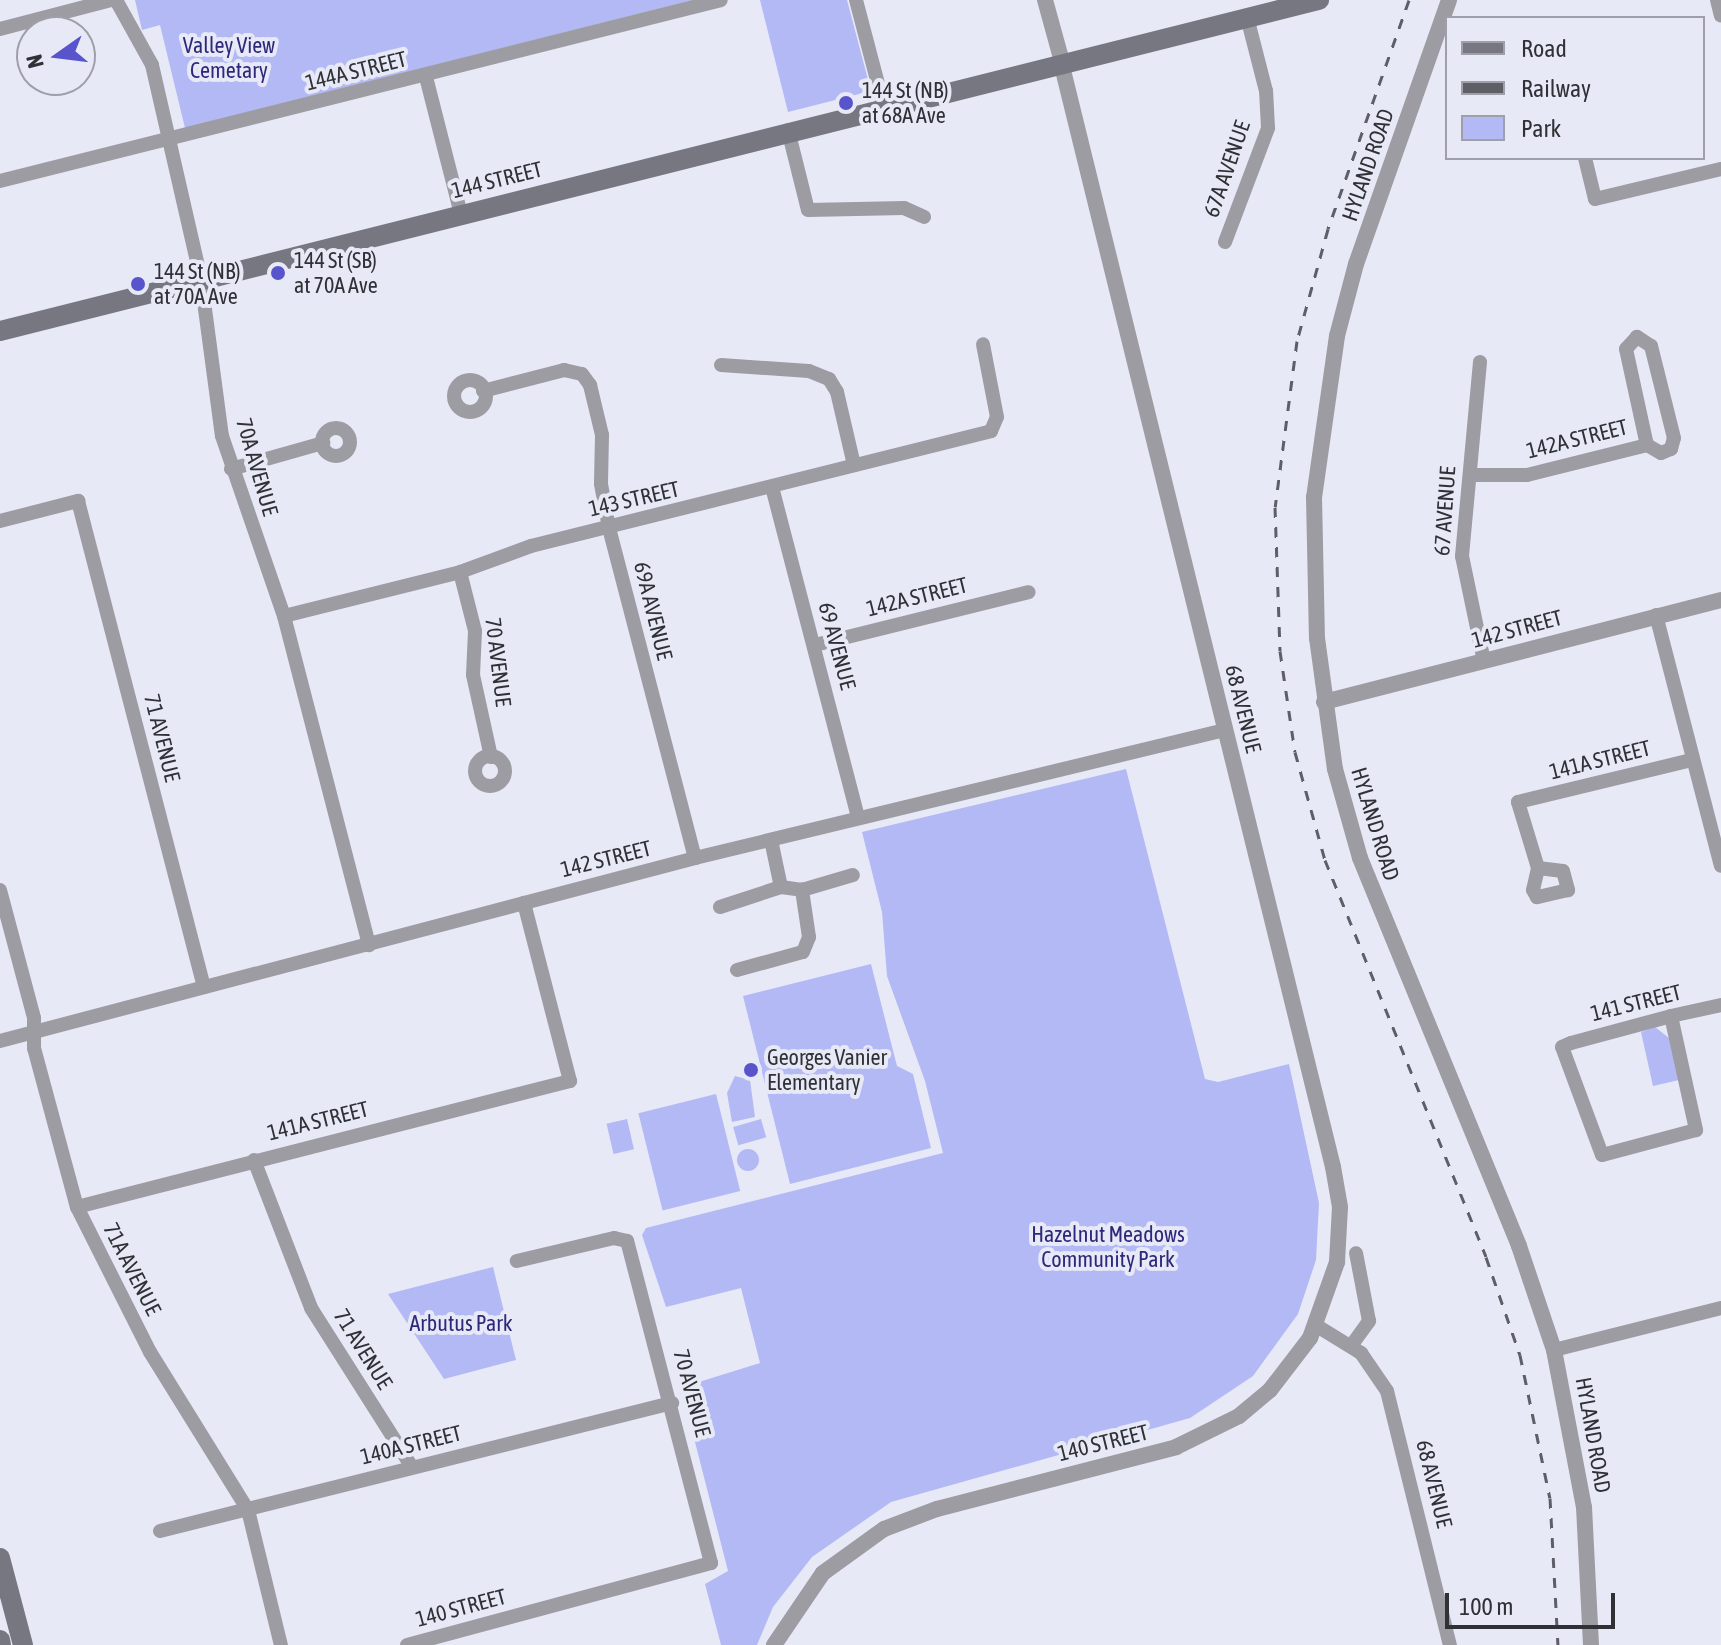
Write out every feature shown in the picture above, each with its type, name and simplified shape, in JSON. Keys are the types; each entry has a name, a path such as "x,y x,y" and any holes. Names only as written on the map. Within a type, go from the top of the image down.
{"main road":[{"name":"144 STREET","path":"0,331 788,130 1319,0"},
{"path":"0,1558 23,1645"}],"street":[{"path":"0,29 114,0"},
{"name":"70A AVENUE","path":"114,0 152,65 201,279 231,469 284,616 369,945"},
{"name":"144A STREET","path":"0,181 426,77 721,0"},
{"path":"856,0 884,107"},
{"name":"68 AVENUE","path":"1045,0 1339,1191 1339,1246 1317,1326 1351,1346 1375,1369 1390,1399 1450,1645"},
{"name":"HYLAND ROAD","path":"1449,0 1356,264 1330,369 1313,523 1324,702 1335,769 1360,858 1519,1246 1554,1350 1582,1496 1591,1645"},
{"path":"1717,0 1721,16"},
{"name":"67A AVENUE","path":"1225,242 1268,128 1266,91 1247,17"},
{"path":"426,77 461,214"},
{"path":"788,130 808,210 904,208 924,217"},
{"path":"1585,160 1595,199 1721,169"},
{"name":"142A STREET","path":"1470,475 1527,475 1647,445 1666,452 1674,438 1651,346 1637,337 1626,349 1647,445"},
{"name":"143 STREET","path":"284,616 460,572 531,546 996,428 983,344"},
{"name":"67 AVENUE","path":"1480,362 1462,556 1484,661"},
{"path":"721,365 824,375 837,392 854,465"},
{"name":"69A AVENUE","path":"483,391 557,371 582,374 601,427 601,484 609,528 695,858"},
{"path":"231,469 323,443"},
{"name":"69 AVENUE","path":"772,487 858,818"},
{"name":"71 AVENUE","path":"0,521 78,501 204,987"},
{"name":"70 AVENUE","path":"460,572 475,631 473,675 491,757"},
{"name":"142A STREET","path":"815,645 1029,592"},
{"name":"142 STREET","path":"1324,702 1721,600"},
{"path":"1656,615 1721,866"},
{"name":"142 STREET","path":"0,1041 695,858 1225,730"},
{"name":"141A STREET","path":"1538,868 1518,802 1692,760"},
{"path":"771,840 781,887"},
{"path":"720,907 781,887 802,890 853,875"},
{"name":"71A AVENUE","path":"0,890 34,1032 34,1049 77,1207 148,1348 248,1510 281,1645"},
{"path":"737,970 803,952 809,937 802,890"},
{"name":"141A STREET","path":"77,1207 570,1081 524,903"},
{"name":"141 STREET","path":"1671,1016 1696,1130 1602,1155 1562,1047 1671,1016 1721,1005"},
{"name":"71 AVENUE","path":"254,1160 311,1308 412,1467"},
{"name":"70 AVENUE","path":"517,1261 622,1238 629,1246 711,1563"},
{"path":"1351,1346 1369,1321 1356,1253"},
{"path":"1554,1350 1721,1308"},
{"name":"140 STREET","path":"774,1645 803,1597 862,1542 923,1514 1141,1457 1209,1434 1270,1390 1317,1326"},
{"name":"140A STREET","path":"160,1531 672,1403"},
{"name":"140 STREET","path":"407,1645 711,1563"}],"green space":[{"name":"Valley View Cemetary","path":"135,0 693,0 185,128 160,25 142,30"},
{"path":"760,0 847,0 871,91 788,112"},
{"name":"Hazelnut Meadows Community Park","path":"1126,769 1205,1079 1218,1082 1289,1064 1319,1203 1316,1260 1298,1314 1253,1376 1190,1418 891,1502 812,1557 773,1607 757,1645 721,1645 705,1584 728,1571 683,1395 688,1394 686,1386 760,1363 741,1288 666,1307 642,1235 646,1228 943,1153 925,1081 887,976 882,912 862,832"},
{"path":"871,964 897,1066 913,1074 931,1148 790,1184 743,996"},
{"path":"1655,1027 1669,1038 1679,1080 1653,1086 1641,1032"},
{"path":"735,1076 750,1080 755,1117 732,1122 727,1093"},
{"path":"716,1094 740,1191 663,1210 638,1113"},
{"path":"627,1119 634,1149 614,1154 607,1124"},
{"path":"761,1119 766,1137 738,1145 733,1127"},
{"path":"748,1149 756,1152 759,1160 756,1168 748,1171 740,1168 737,1160 740,1152"},
{"name":"Arbutus Park","path":"493,1267 516,1360 444,1379 388,1294"}],"railway":[{"path":"1409,0 1328,229 1297,341 1275,507 1280,651 1295,752 1325,860 1486,1257 1520,1355 1550,1498 1558,1645"}],"place":[{"name":"144 St (NB) at 68A Ave","path":"846,103"},
{"name":"144 St (SB) at 70A Ave","path":"278,273"},
{"name":"144 St (NB) at 70A Ave","path":"138,284"},
{"name":"Georges Vanier Elementary","path":"751,1070"}]}
